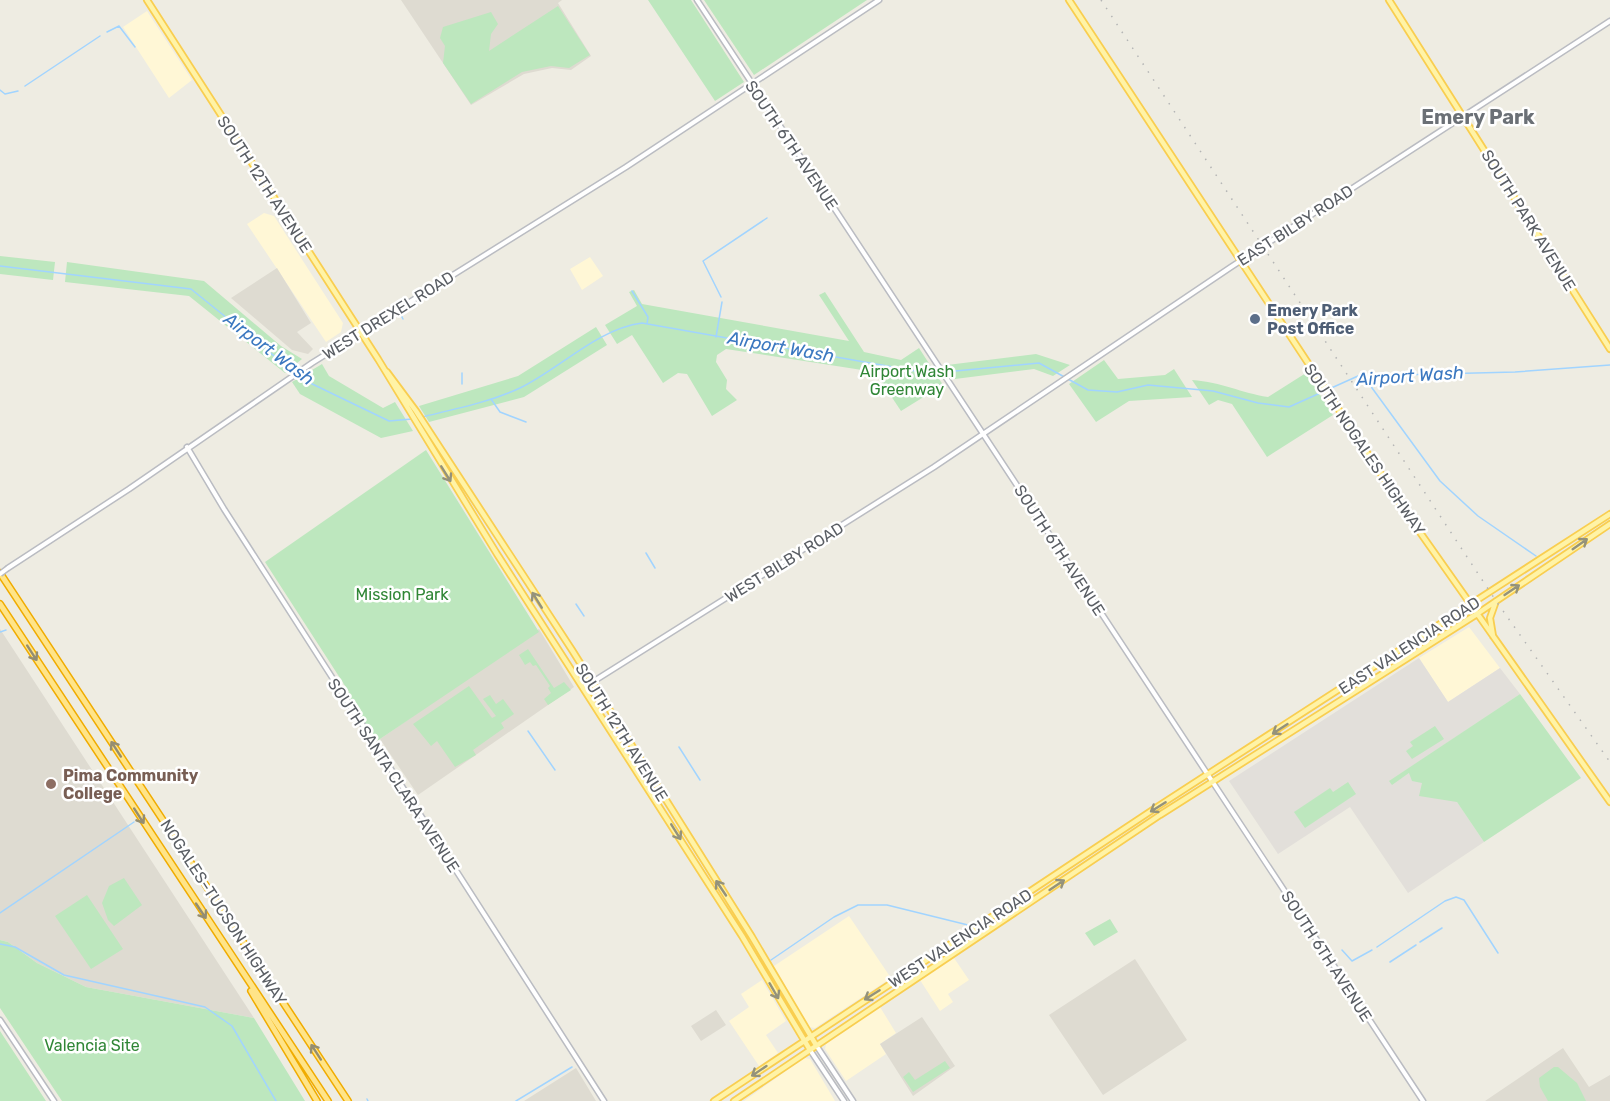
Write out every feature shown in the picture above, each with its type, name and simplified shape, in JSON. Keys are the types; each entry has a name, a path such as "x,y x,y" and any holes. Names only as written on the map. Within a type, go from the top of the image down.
{"highway":[{"name":"NOGALES–TUCSON HIGHWAY","path":"0,573 348,1101"},
{"name":"NOGALES–TUCSON HIGHWAY","path":"0,604 328,1101"},
{"path":"231,955 317,1101"},
{"path":"326,1068 353,1101"}],"main road":[{"name":"SOUTH 12TH AVENUE","path":"147,0 383,368 408,413 762,969 810,1050"},
{"name":"SOUTH NOGALES HIGHWAY","path":"1069,0 1333,402 1476,614 1610,802"},
{"name":"SOUTH PARK AVENUE","path":"1389,0 1610,349"},
{"name":"SOUTH 12TH AVENUE","path":"383,368 424,423 592,683 816,1045"},
{"name":"EAST VALENCIA ROAD","path":"1208,777 1610,514"},
{"name":"EAST VALENCIA ROAD","path":"1213,784 1496,601 1610,524"},
{"path":"1545,558 1550,565"},
{"path":"1493,639 1490,618 1496,601"},
{"path":"545,629 553,623"},
{"path":"1304,714 1308,722"},
{"name":"WEST VALENCIA ROAD","path":"714,1101 1157,807 1208,777"},
{"name":"WEST VALENCIA ROAD","path":"734,1101 1160,815 1213,784"},
{"path":"985,921 990,929"},
{"path":"762,969 769,975 774,974"},
{"path":"897,980 902,988"}],"street":[{"name":"SOUTH 6TH AVENUE","path":"697,0 1423,1101"},
{"name":"WEST DREXEL ROAD","path":"0,573 138,483 301,370 626,167 879,0"},
{"name":"EAST BILBY ROAD","path":"982,432 1610,21"},
{"name":"WEST BILBY ROAD","path":"583,688 914,479 982,432"},
{"name":"SOUTH SANTA CLARA AVENUE","path":"187,447 224,509 604,1101"},
{"path":"0,1020 54,1101"},
{"name":"SOUTH 12TH AVENUE","path":"816,1045 853,1101"},
{"name":"SOUTH 12TH AVENUE","path":"810,1050 844,1101"}],"shaded area":[{"path":"401,0 562,0 558,3 591,56 571,70 552,68 524,74 471,105"},
{"path":"147,11 192,80 169,98 123,27"},
{"path":"264,213 274,216 343,323 341,332 326,342 247,224"},
{"path":"590,257 603,276 582,290 570,269"},
{"path":"277,268 311,323 297,332 313,349 308,354 292,350 231,298"},
{"path":"1469,627 1500,668 1448,702 1419,658"},
{"name":"Pima Community College","path":"0,629 254,1018 86,987 37,963 8,942 0,940"},
{"path":"539,629 574,687 418,795 380,739"},
{"path":"1419,658 1448,702 1500,668 1520,694 1390,781 1392,784 1429,760 1484,842 1408,893 1350,807 1278,854 1229,781"},
{"path":"849,916 891,978 815,1028 809,1027 774,966"},
{"path":"954,958 969,980 948,994 953,1002 940,1011 920,980"},
{"path":"1135,959 1187,1040 1103,1095 1049,1015"},
{"path":"762,980 786,1021 766,1035 778,1053 759,1066 729,1021 749,1007 741,994"},
{"path":"880,1007 896,1033 880,1044 886,1054 846,1081 825,1049 826,1044"},
{"path":"716,1010 726,1025 701,1041 691,1026"},
{"path":"922,1017 955,1066 913,1096 880,1044"},
{"path":"1563,1048 1589,1087 1610,1075 1610,1101 1485,1101"},
{"path":"804,1058 810,1059 835,1101 744,1101"},
{"path":"576,1068 596,1101 524,1101"}],"green space":[{"path":"648,0 691,0 744,82 715,101"},
{"path":"704,0 867,0 754,75"},
{"path":"558,6 590,55 569,68 551,66 522,72 471,104 443,63 445,46 440,38 443,27 491,12 498,24 491,34 489,51"},
{"path":"0,256 55,262 53,280 0,274"},
{"path":"67,262 204,281 281,346 302,359 285,373 189,296 65,282"},
{"name":"Airport Wash Greenway","path":"634,290 642,304 849,341 819,295 825,292 864,352 901,360 919,348 943,385 901,411 875,372 726,349 717,355 716,362 727,380 726,389 737,400 712,416 687,374 678,373 663,383 632,335 617,344 605,325 637,306 629,292"},
{"path":"596,327 607,345 524,397 429,422 419,406 518,376"},
{"name":"Airport Wash Greenway","path":"1036,354 1070,365 1053,376 1034,369 955,379 947,365"},
{"path":"1104,360 1118,379 1165,375 1174,369 1192,397 1129,401 1096,422 1069,384"},
{"path":"322,364 329,376 383,408 395,402 413,431 381,438 300,394 292,382"},
{"path":"1306,373 1333,415 1267,457 1232,404 1218,400 1209,405 1192,380 1268,397"},
{"name":"Mission Park","path":"426,450 539,632 377,741 346,694 349,692 265,562"},
{"path":"528,649 554,688 564,682 571,690 548,705 544,699 551,693 548,688 550,686 536,665 533,666 530,662 525,665 519,655"},
{"path":"469,686 492,718 496,716 483,699 490,695 496,704 503,699 514,714 501,723 504,728 473,750 476,755 455,767 437,741 431,746 413,724"},
{"path":"1520,694 1581,778 1484,842 1457,802 1419,796 1422,783 1412,781 1409,773 1392,785 1389,781"},
{"path":"1435,726 1444,739 1412,759 1406,751 1413,746 1410,742"},
{"path":"1348,782 1356,794 1305,828 1294,812 1330,788 1333,792"},
{"path":"124,878 142,905 114,926 108,920 102,903 109,886"},
{"path":"87,895 123,949 91,969 55,916"},
{"path":"1110,919 1118,932 1094,946 1085,933"},
{"name":"Valencia Site","path":"0,940 8,942 37,963 86,987 254,1018 305,1101 62,1101 0,1008"},
{"path":"0,1031 46,1101 0,1101"},
{"path":"945,1061 950,1068 913,1092 903,1077 909,1072 915,1080"},
{"path":"1554,1067 1558,1067 1577,1083 1586,1101 1548,1101 1540,1087 1539,1078"}],"waterway":[{"path":"107,32 119,26 135,47"},
{"path":"25,86 100,36"},
{"path":"0,90 5,94 18,91"},
{"path":"721,297 703,261 767,218"},
{"name":"Airport Wash","path":"0,266 191,289 304,380 389,421 412,419"},
{"path":"632,291 648,317 647,324"},
{"path":"716,337 722,302"},
{"path":"400,313 403,319"},
{"name":"Airport Wash","path":"422,417 509,393 535,380 594,341 610,333 642,323 927,373 940,372"},
{"name":"Airport Wash","path":"945,372 1039,363 1088,390 1117,392 1148,385 1213,391 1258,403 1289,407 1358,376 1515,372 1610,365"},
{"path":"462,373 462,384"},
{"path":"1364,377 1440,481 1478,516 1536,556"},
{"path":"491,399 500,412 526,422"},
{"path":"646,553 655,568"},
{"path":"576,604 584,616"},
{"path":"0,632 6,630"},
{"path":"528,731 555,770"},
{"path":"679,747 700,780"},
{"path":"0,913 134,822"},
{"path":"1377,947 1445,901 1456,897 1464,900 1498,953"},
{"path":"771,960 834,917 858,905 887,905 972,926"},
{"path":"1420,942 1442,928"},
{"path":"0,944 15,947 64,975 205,1007 232,1026 276,1101"},
{"path":"1390,962 1416,945"},
{"path":"1342,950 1352,961 1372,950"},
{"path":"516,1101 572,1067"}],"railway":[{"path":"1101,0 1496,601 1610,762"}],"place":[{"name":"Emery Park Post Office","path":"1255,319"},
{"name":"Pima Community College","path":"51,784"}],"district":[{"name":"Emery Park","path":"1478,117"}]}
